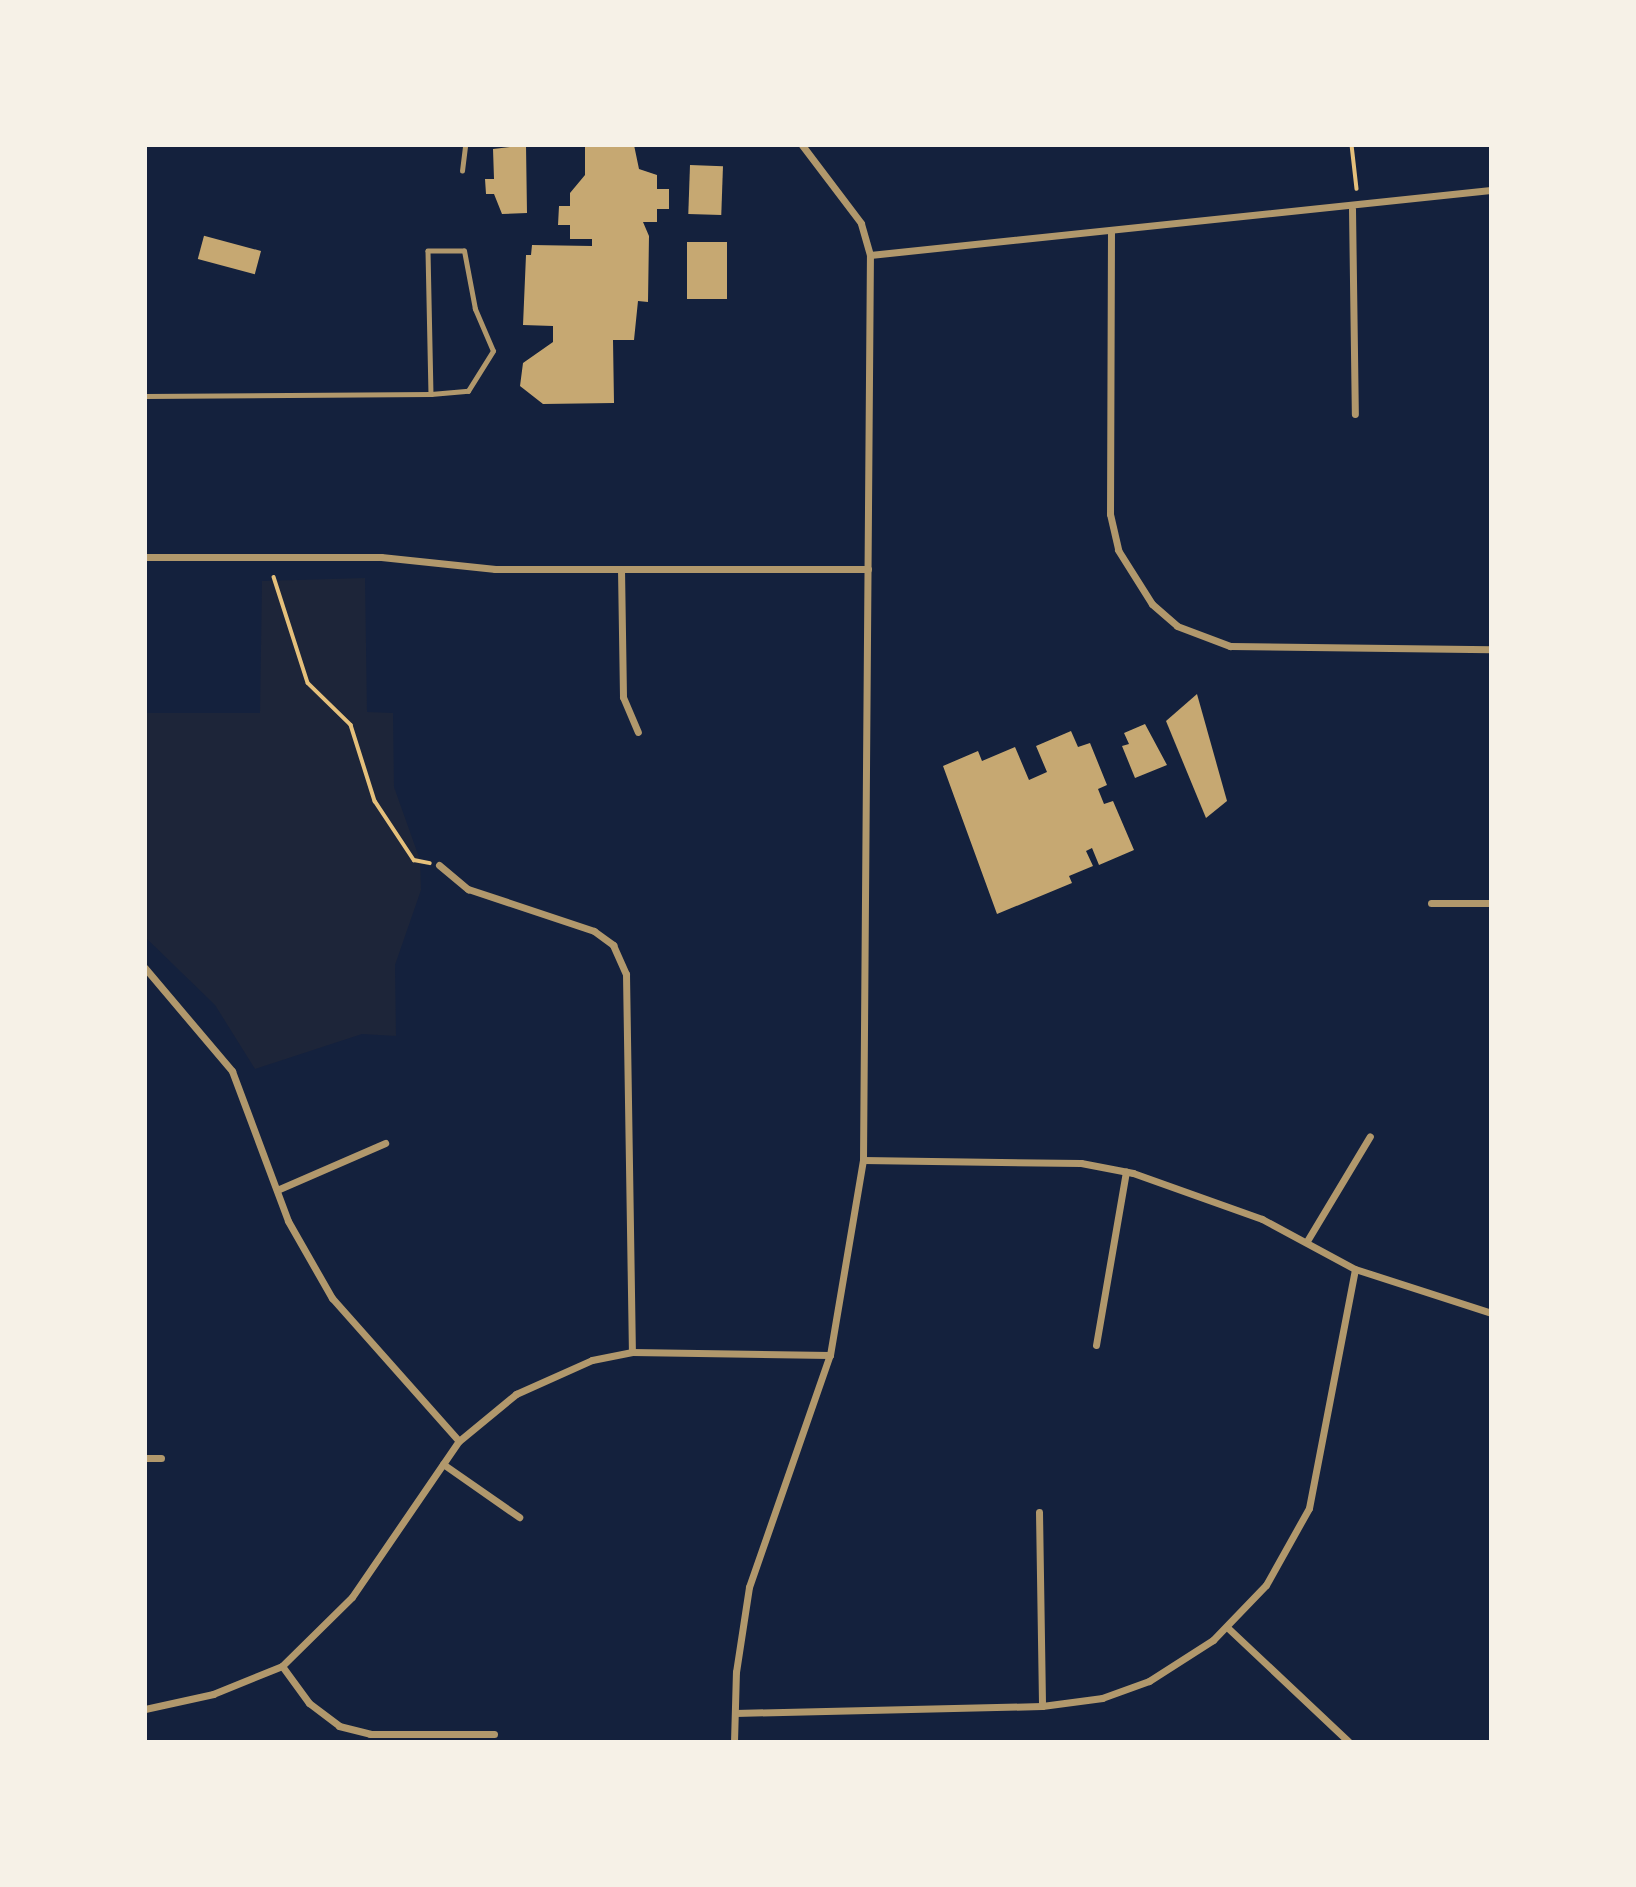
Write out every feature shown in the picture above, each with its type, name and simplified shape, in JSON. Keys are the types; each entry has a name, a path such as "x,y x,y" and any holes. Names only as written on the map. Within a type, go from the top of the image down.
{"street":[{"path":"734,1742 749,1587 830,1355 863,1160 870,255 861,223 802,145"},
{"path":"870,255 1352,209 1491,190"},
{"path":"1352,209 1355,414"},
{"path":"1111,230 1110,514 1118,550 1152,604 1177,626 1230,646 1491,649"},
{"path":"145,557 381,557 495,569 868,569"},
{"path":"621,569 623,697 638,732"},
{"path":"439,865 468,890 594,931 613,945 626,974 632,1352"},
{"path":"1431,903 1491,903"},
{"path":"145,968 232,1071 302,1252 332,1298 459,1441"},
{"path":"1307,1241 1370,1136"},
{"path":"277,1190 385,1143"},
{"path":"863,1160 1081,1163 1126,1172 1235,1207 1307,1241 1355,1269 1491,1313"},
{"path":"1096,1345 1126,1172"},
{"path":"735,1713 1042,1706 1102,1698 1149,1681 1229,1629 1266,1585 1309,1508 1355,1269"},
{"path":"145,1709 201,1697 282,1666 352,1597 459,1441 516,1394 592,1360 632,1352 830,1355"},
{"path":"145,1458 161,1458"},
{"path":"443,1464 519,1517"},
{"path":"1039,1512 1042,1706"},
{"path":"1229,1629 1349,1742"},
{"path":"282,1666 309,1703 339,1726 370,1734 494,1734"}],"lane":[{"path":"462,171 465,145"},
{"path":"145,396 431,394 468,391 493,351 475,309 464,250 428,251 431,394"}],"path":[{"path":"1352,145 1357,189"},
{"path":"274,577 308,684 351,725 374,801 414,860 439,865"}],"shaded area":[{"path":"365,578 367,712 393,713 394,787 420,860 421,890 395,965 396,1036 362,1034 255,1069 215,1005 145,937 145,713 260,713 262,581"}],"building":[{"path":"526,145 527,213 502,214 494,194 486,194 485,179 494,179 493,149"},
{"path":"585,145 634,145 639,169 657,175 657,189 669,189 669,209 657,209 657,222 643,222 649,236 648,302 638,301 634,340 613,340 614,403 543,404 520,386 523,363 553,342 553,326 523,325 526,255 531,255 532,245 592,246 592,239 570,239 570,225 558,225 559,206 570,206 570,193 585,175"},
{"path":"690,165 723,166 721,215 688,214"},
{"path":"204,236 261,251 255,274 198,259"},
{"path":"687,242 727,242 727,299 687,299"},
{"path":"1197,694 1227,801 1206,818 1166,721"},
{"path":"1145,724 1167,765 1135,778 1122,746 1129,744 1124,733"},
{"path":"1071,731 1078,747 1090,743 1107,785 1098,789 1104,804 1113,801 1134,850 1099,865 1092,848 1086,851 1093,866 1069,876 1072,883 997,914 943,766 978,751 982,761 1015,747 1029,780 1047,772 1036,746"}]}
